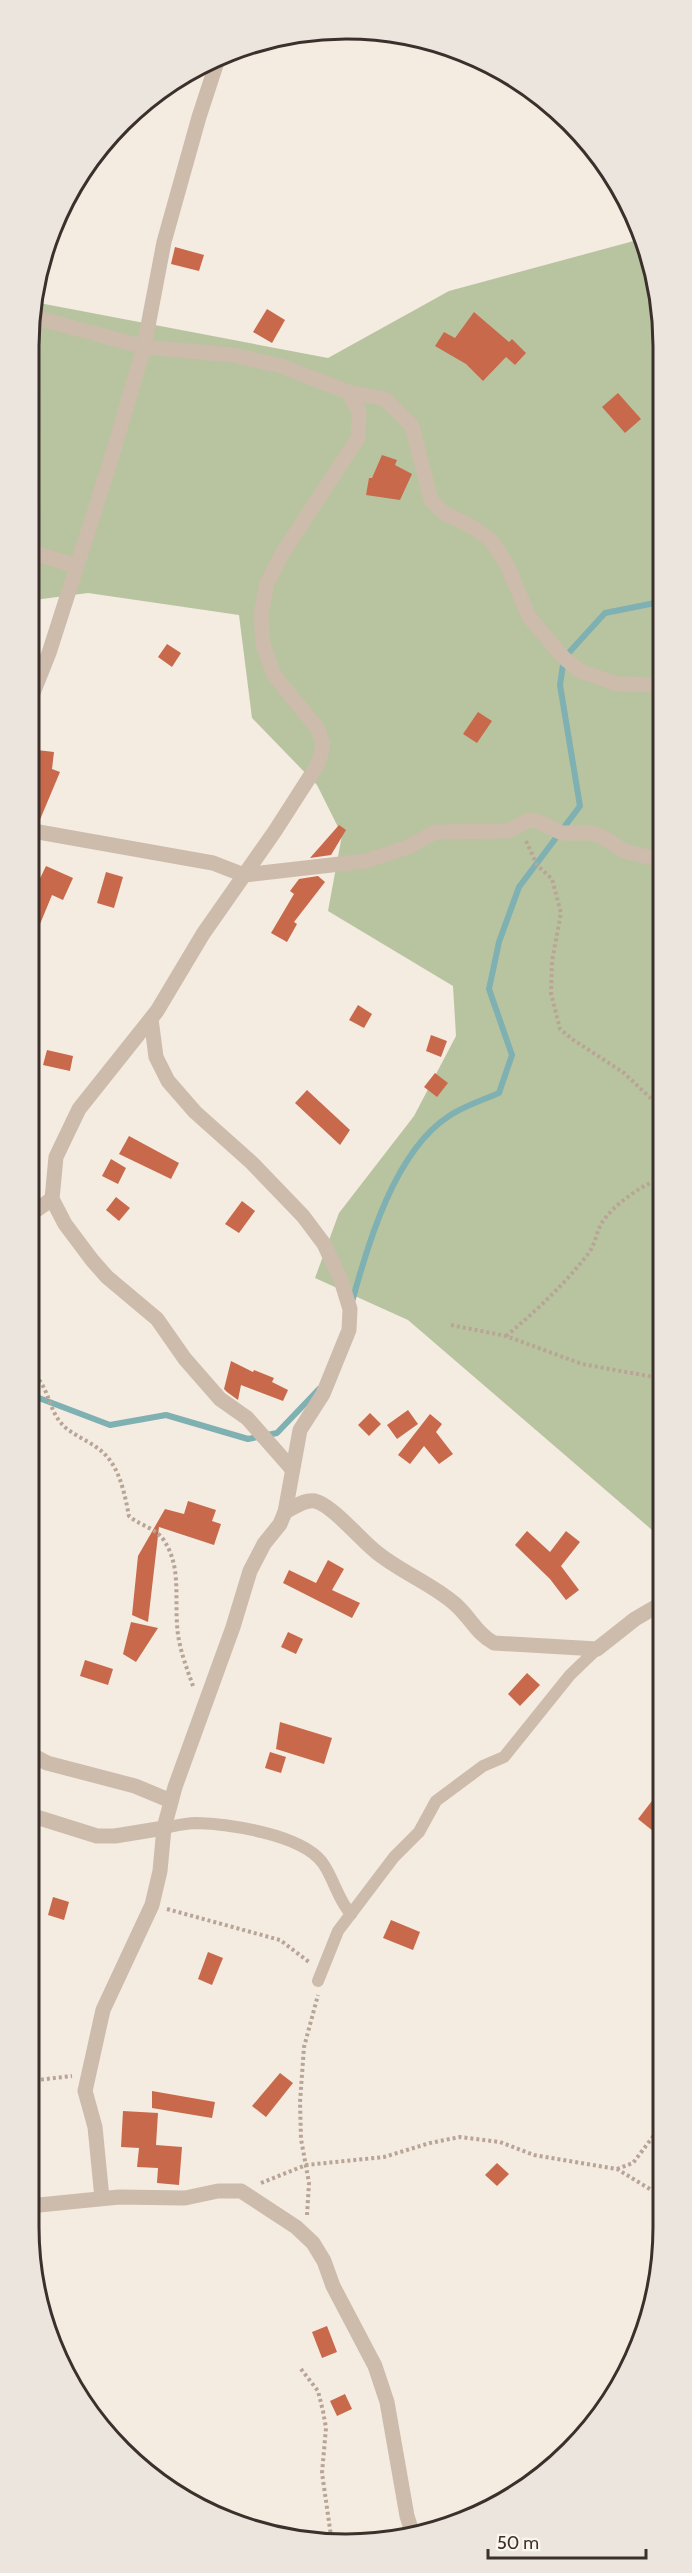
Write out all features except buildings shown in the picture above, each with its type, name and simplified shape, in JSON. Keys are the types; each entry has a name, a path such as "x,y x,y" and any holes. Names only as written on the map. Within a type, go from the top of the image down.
{"street":[{"path":"39,676 77,566 144,347 164,242 215,69"},
{"path":"41,319 144,347 243,357 281,366 348,392 385,399 412,426 431,500 444,513 471,526 492,541 507,564 529,617 564,658 580,671 617,684 653,685"},
{"path":"292,1469 247,1418 220,1399 185,1359 157,1319 107,1277 66,1224 52,1199 57,1157 79,1109 151,1019 203,934 318,764 323,744 318,729 274,675 262,644 261,615 267,583 282,554 358,438 359,411 348,392"},
{"path":"39,555 77,566"},
{"path":"39,832 213,863 244,875 344,865 408,847 435,832 508,831 529,820 537,821 562,833 590,833 603,837 633,855 653,859"},
{"path":"102,2198 95,2127 85,2091 103,2010 152,1905 160,1871 164,1828 171,1800 233,1627 250,1571 264,1544 280,1524 285,1512 300,1430 323,1394 349,1330 351,1319 341,1280 324,1244 303,1216 252,1163 195,1112 168,1080 156,1057 151,1019"},
{"path":"39,1208 52,1199"},
{"path":"285,1512 306,1501 316,1501 376,1552 444,1595 459,1608 483,1637 494,1643 597,1649 634,1619 653,1608"},
{"path":"39,1759 46,1763 135,1786 171,1800"},
{"path":"39,1818 97,1836 115,1836 164,1828"},
{"path":"39,2205 102,2198 185,2198 218,2191 241,2191 258,2200 306,2236 324,2261 333,2286 375,2366 387,2402 410,2527"}],"lane":[{"path":"318,1982 338,1931 394,1857 419,1832 436,1801 483,1766 504,1757 570,1675 597,1649"},
{"path":"164,1828 194,1823 226,1825 298,1845 311,1852 322,1862 345,1907 351,1914"}],"path":[{"path":"518,825 537,865 552,879 557,892 561,913 552,961 550,993 560,1029 572,1040 624,1073 653,1100"},
{"path":"506,1336 544,1304 588,1253 601,1225 608,1216 645,1185 653,1182"},
{"path":"451,1325 506,1336 582,1364 653,1377"},
{"path":"39,1379 43,1383 61,1424 98,1448 108,1459 126,1493 129,1516 162,1537 169,1551 176,1570 177,1624 181,1652 202,1709"},
{"path":"152,1905 280,1940 311,1963 318,1982 315,2008 307,2026 302,2073 301,2139 309,2183 306,2236"},
{"path":"39,2080 87,2074"},
{"path":"241,2191 306,2165 384,2157 430,2143 460,2137 500,2142 534,2155 617,2169 653,2191"},
{"path":"617,2169 633,2163 653,2137"},
{"path":"301,2369 318,2391 323,2411 326,2428 322,2473 331,2533"}],"green space":[{"path":"635,241 647,286 653,346 653,1531 408,1320 315,1278 339,1213 414,1116 456,1036 453,986 328,911 342,835 317,785 252,718 239,615 88,593 39,599 39,346 42,304 328,358 449,291"}],"waterway":[{"path":"352,1302 375,1226 386,1200 413,1152 430,1132 449,1116 499,1093 512,1055 489,989 499,942 519,887 580,806 560,685 564,658 605,613 653,603"},
{"path":"39,1398 110,1425 166,1415 248,1439 277,1433 319,1389"}]}
